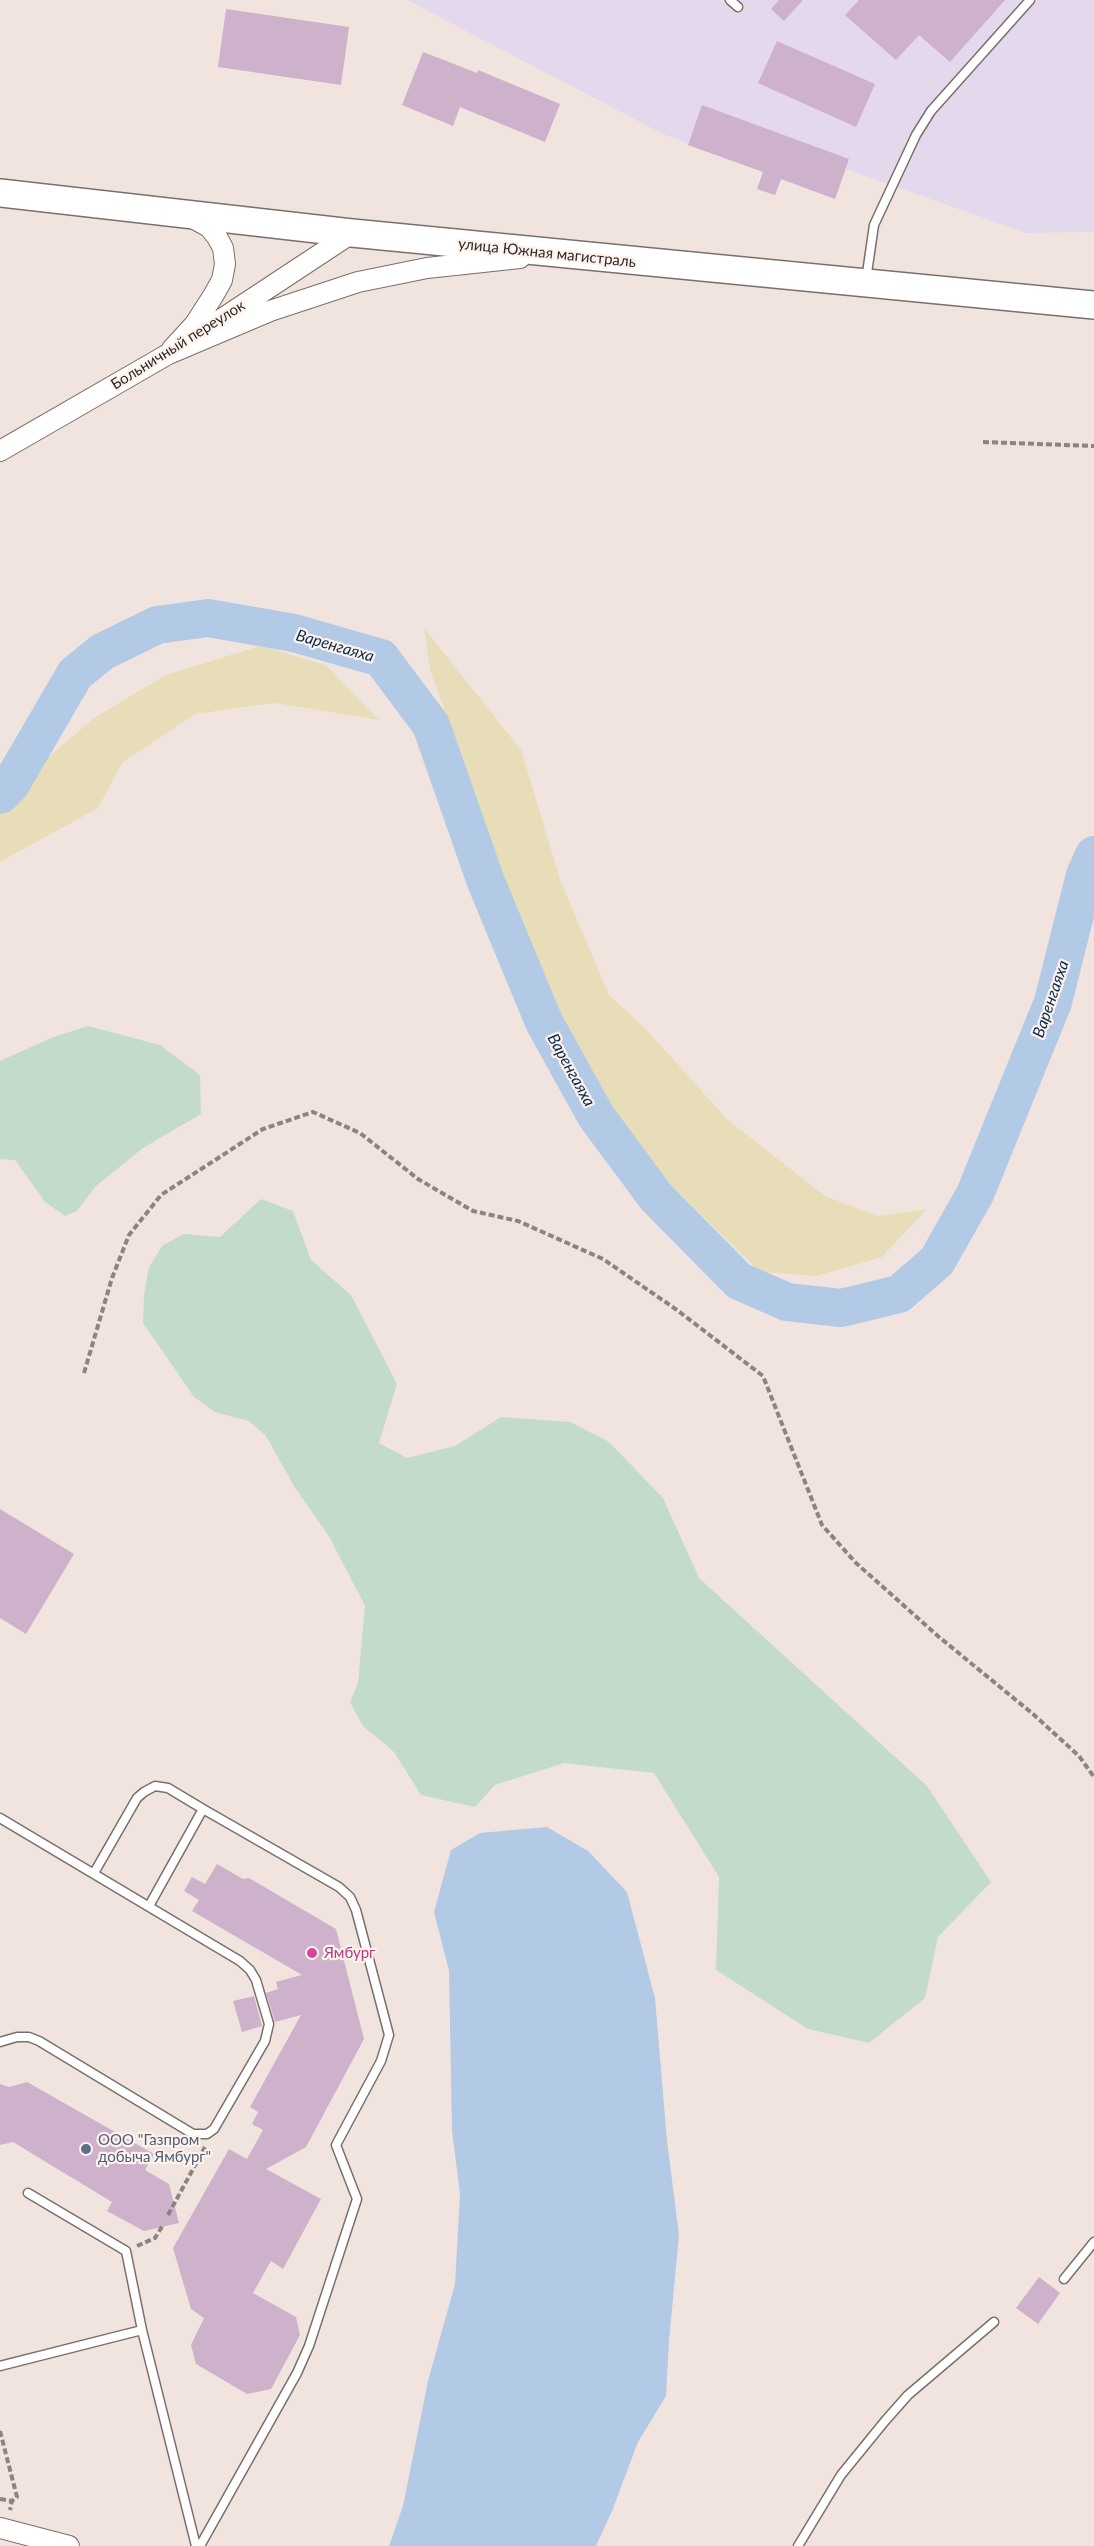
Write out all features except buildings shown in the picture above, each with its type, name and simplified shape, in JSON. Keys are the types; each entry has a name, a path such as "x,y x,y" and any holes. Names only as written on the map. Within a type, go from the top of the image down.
{"highway":[{"name":"улица Южная магистраль","path":"0,193 352,233 1094,305"}],"street":[{"path":"166,356 186,335 209,304 222,280 225,264 217,237 198,219 179,212"},
{"name":"Больничный переулок","path":"0,451 166,356 352,233"},
{"path":"166,356 270,311 358,282 458,263 568,255"},
{"path":"3,2529 69,2546"}],"lane":[{"path":"730,0 738,7"},
{"path":"865,284 868,252 874,225 916,135 931,111 1030,0"},
{"path":"94,1873 136,1798 155,1786 168,1788 339,1887 350,1897 356,1910 389,2035 381,2061 336,2145 357,2199 309,2346 297,2373 198,2546"},
{"path":"149,1906 203,1809"},
{"path":"0,1818 240,1961 250,1970 256,1980 269,2024 268,2033 214,2129 207,2134 193,2134 39,2041 23,2037 0,2042"},
{"path":"28,2193 126,2251 142,2330 198,2546"},
{"path":"1064,2279 1094,2242"},
{"path":"798,2546 851,2462 885,2421 908,2395 994,2322"},
{"path":"0,2366 142,2330"}],"path":[{"path":"983,442 1094,446"},
{"path":"84,1373 112,1278 129,1235 161,1195 263,1130 313,1112 360,1133 418,1179 472,1211 518,1221 603,1259 677,1310 763,1376 822,1525 856,1563 939,1637 1033,1714 1078,1756 1094,1777"},
{"path":"168,2215 214,2129"},
{"path":"126,2251 155,2238 163,2225"},
{"path":"0,2431 17,2497 12,2501 3,2529"},
{"path":"0,2499 12,2501"}],"shaded area":[{"path":"407,0 1094,0 1094,232 1026,233 846,169 835,199 782,179 775,195 757,189 763,172 663,134"}],"green space":[{"path":"88,1026 160,1045 200,1075 201,1114 143,1148 95,1187 77,1211 65,1216 45,1202 15,1160 0,1159 0,1061 51,1038"},
{"path":"261,1199 293,1211 311,1260 351,1295 397,1384 379,1443 407,1458 455,1446 501,1417 570,1422 609,1442 663,1498 699,1578 927,1786 991,1882 938,1937 925,1998 869,2043 808,2029 716,1970 719,1877 654,1773 564,1763 495,1785 475,1807 421,1795 394,1752 363,1726 350,1702 358,1683 365,1606 330,1538 294,1486 266,1436 249,1421 215,1412 194,1397 143,1323 144,1295 149,1267 163,1245 184,1234 220,1237"}],"sand":[{"path":"424,628 521,750 561,882 609,995 643,1026 728,1120 825,1196 877,1216 927,1209 882,1257 817,1276 760,1272 643,1158 573,1044 502,875 430,669"},
{"path":"260,646 326,665 379,720 274,703 195,714 122,763 98,808 0,862 0,809 16,794 23,779 94,718 166,675"}],"water":[{"path":"547,1827 588,1851 627,1892 655,1998 667,2141 679,2235 666,2396 638,2442 596,2546 389,2546 403,2506 428,2381 455,2284 460,2194 452,2131 449,1971 434,1912 451,1850 480,1833"}],"waterway":[{"name":"Варенгаяха","path":"0,795 11,784 75,674 102,652 157,625 208,618 294,633 381,658 431,725 486,882 544,1022 596,1116 656,1197 739,1281 787,1302 841,1308 899,1294 937,1261 975,1194 1053,1002 1085,875 1094,855"}],"place":[{"name":"Ямбург","path":"312,1953"},
{"name":"ООО \"Газпром добыча Ямбург\"","path":"86,2149"}]}
